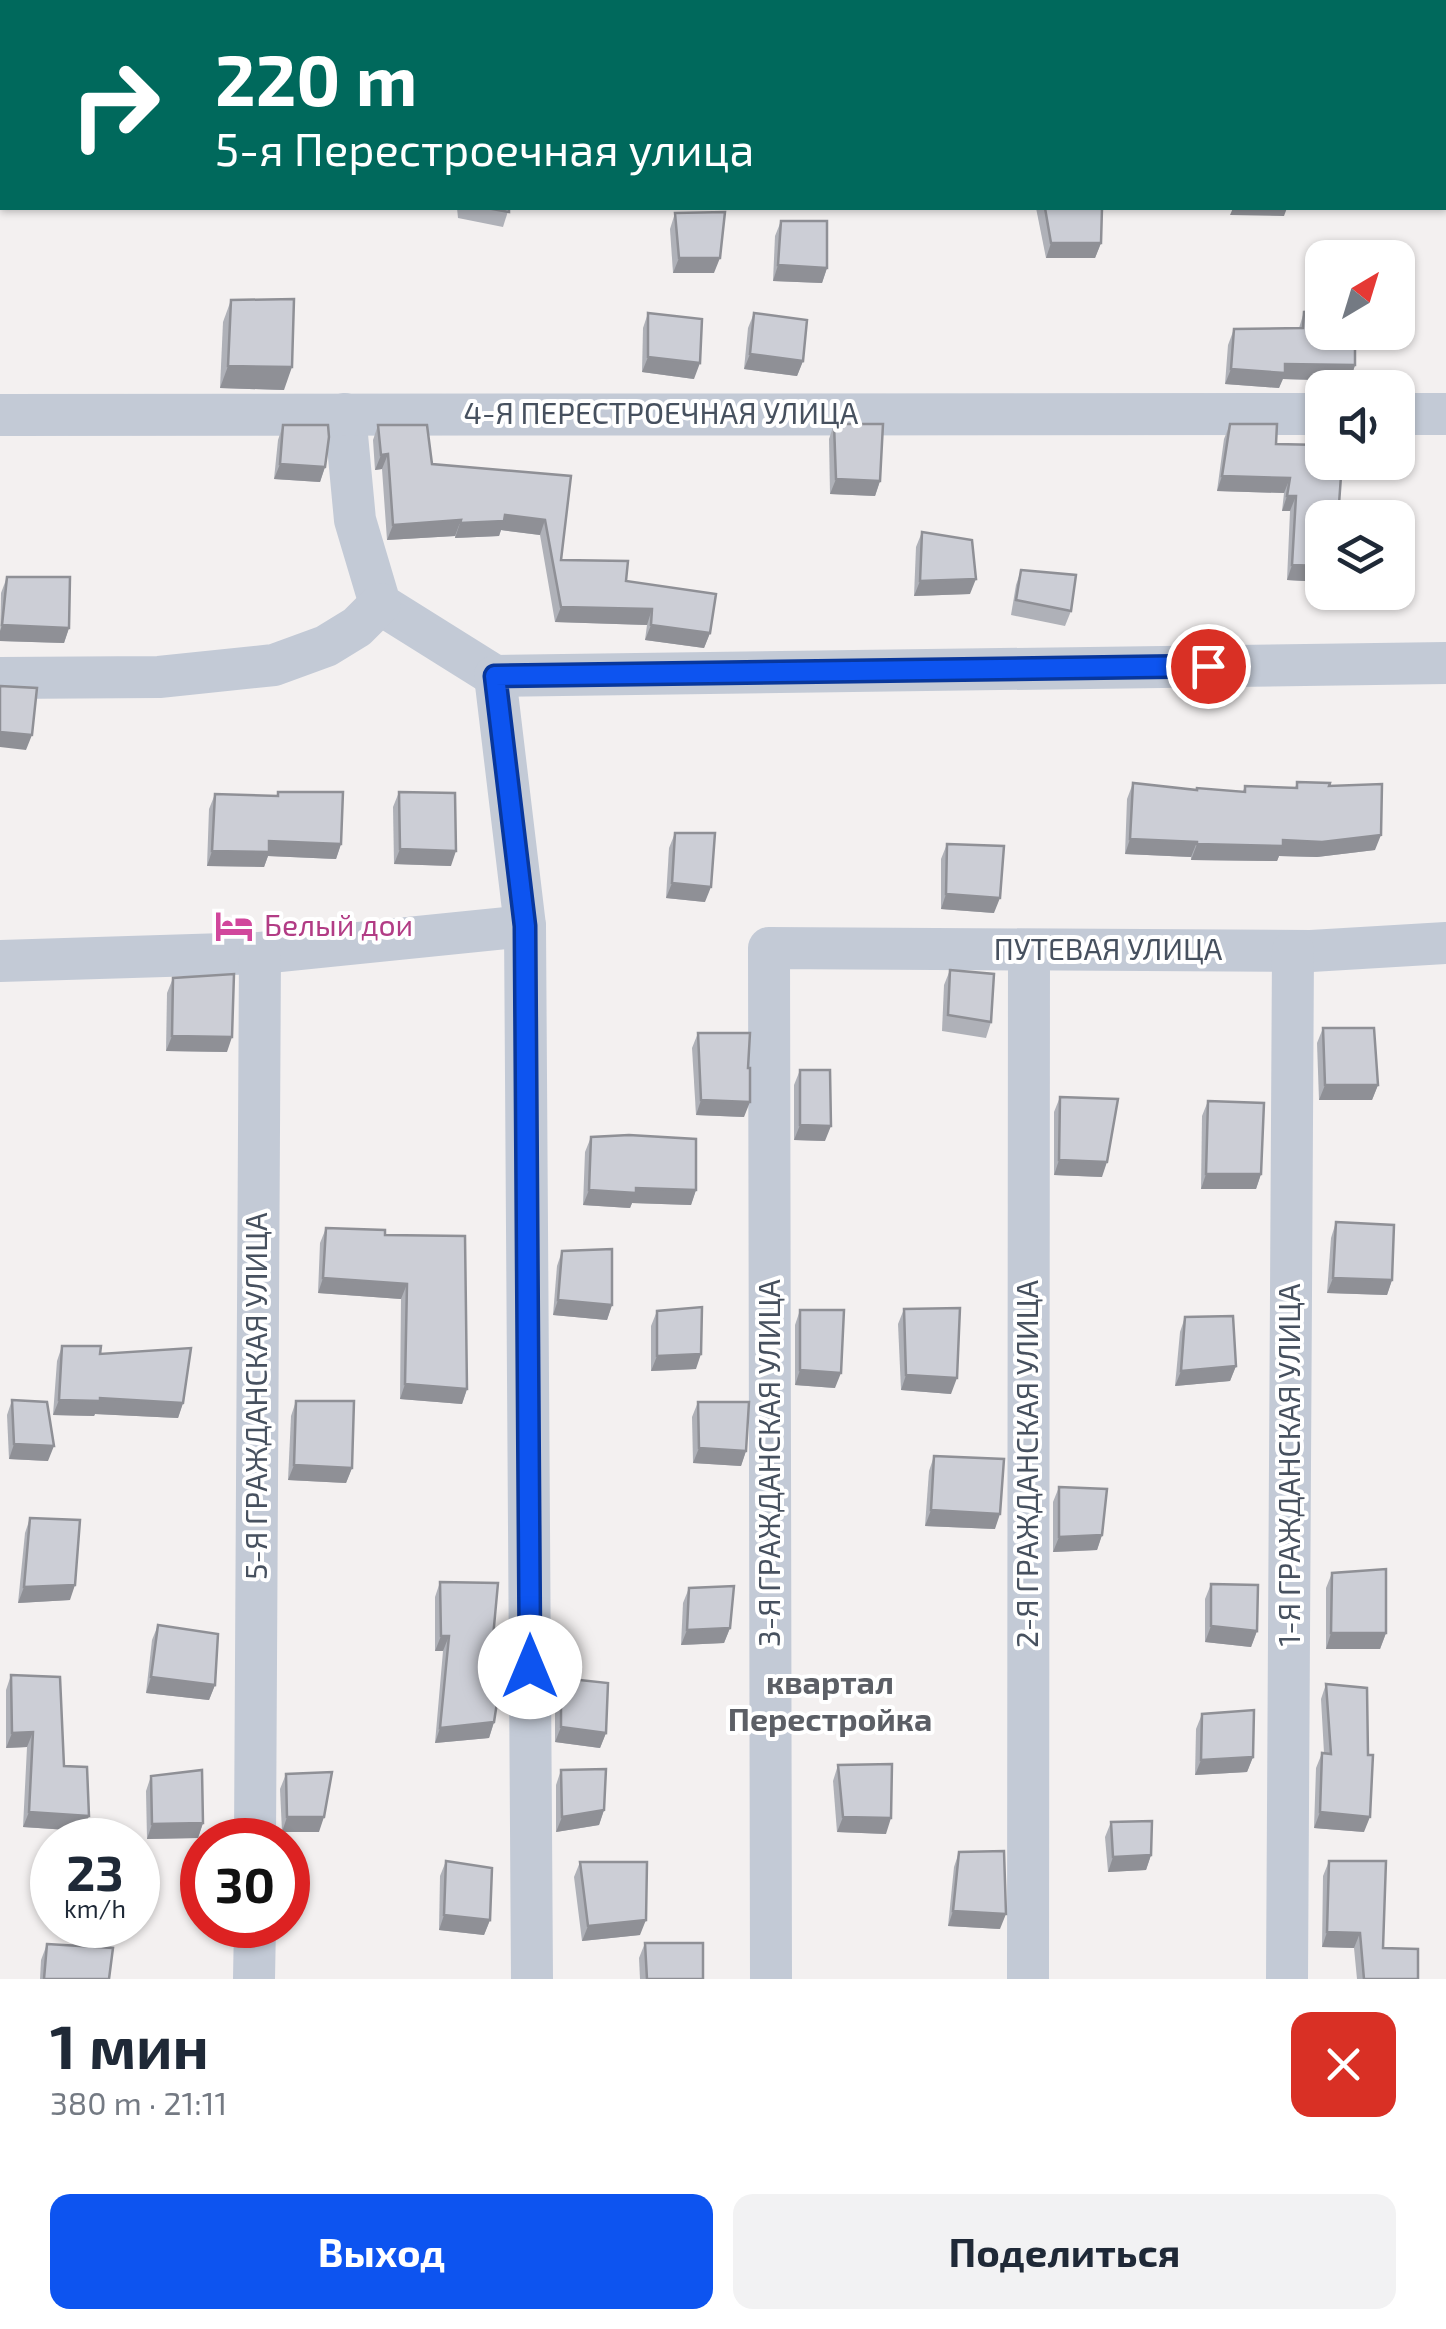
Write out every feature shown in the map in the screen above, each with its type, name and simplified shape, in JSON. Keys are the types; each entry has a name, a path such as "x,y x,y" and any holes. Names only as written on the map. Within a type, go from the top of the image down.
{"street":[{"path":"345,414 354,520 380,604 495,676 1446,664"},
{"name":"4-Я ПЕРЕСТРОЕЧНАЯ УЛИЦА","path":"0,415 1305,414"},
{"path":"1415,414 1446,414"},
{"path":"0,678 158,677 274,665 326,646 358,627 380,604"},
{"path":"495,676 525,926 532,1979"},
{"path":"0,960 260,952 525,926"},
{"name":"ПУТЕВАЯ УЛИЦА","path":"769,948 1293,950 1446,943"},
{"name":"3-Я ГРАЖДАНСКАЯ УЛИЦА","path":"769,948 771,1979"},
{"name":"2-Я ГРАЖДАНСКАЯ УЛИЦА","path":"1028,1979 1029,950"},
{"name":"1-Я ГРАЖДАНСКАЯ УЛИЦА","path":"1287,1979 1293,950"},
{"name":"5-Я ГРАЖДАНСКАЯ УЛИЦА","path":"255,1818 260,952"},
{"path":"254,1948 254,1979"}],"building":[{"path":"1045,210 1102,210 1101,243 1051,243"},
{"path":"725,212 720,258 679,258 675,213"},
{"path":"781,221 827,221 827,268 778,265"},
{"path":"294,299 292,367 228,366 231,300"},
{"path":"1304,312 1305,350 1355,350 1355,365 1285,364 1285,373 1231,369 1234,329 1303,328"},
{"path":"648,313 702,319 700,363 648,357"},
{"path":"754,313 807,320 803,361 750,354"},
{"path":"834,424 883,424 880,481 836,479"},
{"path":"1230,424 1277,424 1276,444 1305,445 1305,480 1341,480 1339,500 1305,500 1305,565 1292,565 1296,496 1287,496 1290,478 1222,476"},
{"path":"283,425 328,425 325,467 280,464"},
{"path":"378,425 427,425 432,464 571,476 561,560 628,561 626,581 716,594 710,633 651,625 652,609 561,607 545,520 505,515 504,521 393,525 388,454 381,455"},
{"path":"922,532 972,540 976,579 920,581"},
{"path":"1021,570 1076,575 1071,611 1016,600"},
{"path":"7,577 70,577 69,628 2,625"},
{"path":"0,686 37,688 32,735 0,732"},
{"path":"1297,782 1330,783 1329,786 1382,784 1381,835 1322,842 1283,840 1283,846 1130,839 1133,783 1245,792 1245,786 1297,788"},
{"path":"278,792 343,792 341,844 269,841 269,852 212,851 215,794 278,796"},
{"path":"399,792 455,793 456,851 400,849"},
{"path":"675,833 715,833 711,887 672,883"},
{"path":"947,844 1004,846 1000,898 946,894"},
{"path":"950,970 994,974 991,1022 948,1015"},
{"path":"234,974 232,1037 172,1036 173,978"},
{"path":"1323,1028 1374,1028 1378,1085 1325,1085"},
{"path":"698,1033 750,1033 750,1102 701,1100"},
{"path":"800,1070 830,1070 831,1126 800,1125"},
{"path":"1060,1097 1118,1099 1107,1162 1059,1160"},
{"path":"1208,1101 1264,1103 1261,1174 1206,1174"},
{"path":"591,1137 696,1139 696,1190 589,1190"},
{"path":"1336,1222 1394,1225 1392,1280 1333,1278"},
{"path":"326,1228 385,1230 385,1235 465,1236 467,1389 405,1384 407,1284 323,1278"},
{"path":"612,1249 612,1305 558,1300 562,1251"},
{"path":"702,1307 701,1354 657,1356 657,1311"},
{"path":"960,1308 957,1378 906,1375 904,1309"},
{"path":"800,1310 844,1310 841,1373 800,1370"},
{"path":"1233,1316 1236,1366 1181,1371 1185,1317"},
{"path":"62,1346 101,1346 100,1354 191,1348 183,1403 59,1400"},
{"path":"12,1400 47,1402 54,1446 14,1444"},
{"path":"296,1401 354,1401 352,1468 294,1465"},
{"path":"698,1402 749,1402 746,1451 699,1448"},
{"path":"934,1456 1004,1459 1000,1514 931,1510"},
{"path":"1059,1487 1107,1489 1102,1535 1059,1537"},
{"path":"30,1518 80,1520 75,1585 24,1587"},
{"path":"1386,1569 1386,1633 1331,1633 1332,1573"},
{"path":"440,1582 498,1583 490,1670 502,1670 494,1722 440,1728 449,1636 441,1636"},
{"path":"1211,1584 1258,1585 1257,1631 1211,1626"},
{"path":"734,1586 730,1628 687,1630 689,1588"},
{"path":"158,1625 218,1634 215,1685 151,1677"},
{"path":"11,1675 60,1677 64,1766 87,1767 89,1816 29,1812 33,1732 12,1733"},
{"path":"561,1678 608,1683 606,1733 561,1727"},
{"path":"1326,1684 1367,1688 1368,1755 1373,1755 1370,1817 1320,1812 1322,1753 1331,1754"},
{"path":"1254,1710 1253,1757 1201,1760 1202,1714"},
{"path":"892,1764 891,1818 843,1817 838,1765"},
{"path":"606,1769 604,1810 562,1817 561,1770"},
{"path":"202,1770 203,1818 180,1818 180,1823 160,1824 160,1818 152,1818 151,1776"},
{"path":"332,1772 324,1817 287,1817 286,1774"},
{"path":"1152,1821 1151,1855 1113,1857 1111,1822"},
{"path":"1004,1851 1006,1914 953,1911 959,1852"},
{"path":"446,1861 492,1868 490,1920 444,1915"},
{"path":"1329,1861 1386,1861 1383,1948 1418,1949 1418,1979 1364,1979 1360,1933 1327,1932"},
{"path":"580,1862 647,1862 646,1920 588,1926"},
{"path":"645,1943 703,1943 703,1979 647,1979"},
{"path":"47,1948 113,1948 109,1979 44,1979"}],"place":[{"name":"Белый дои","path":"234,926"}],"district":[{"name":"квартал Перестройка","path":"830,1702"}],"route":[{"path":"530,1667 525,926 495,676 1208,666"}]}
